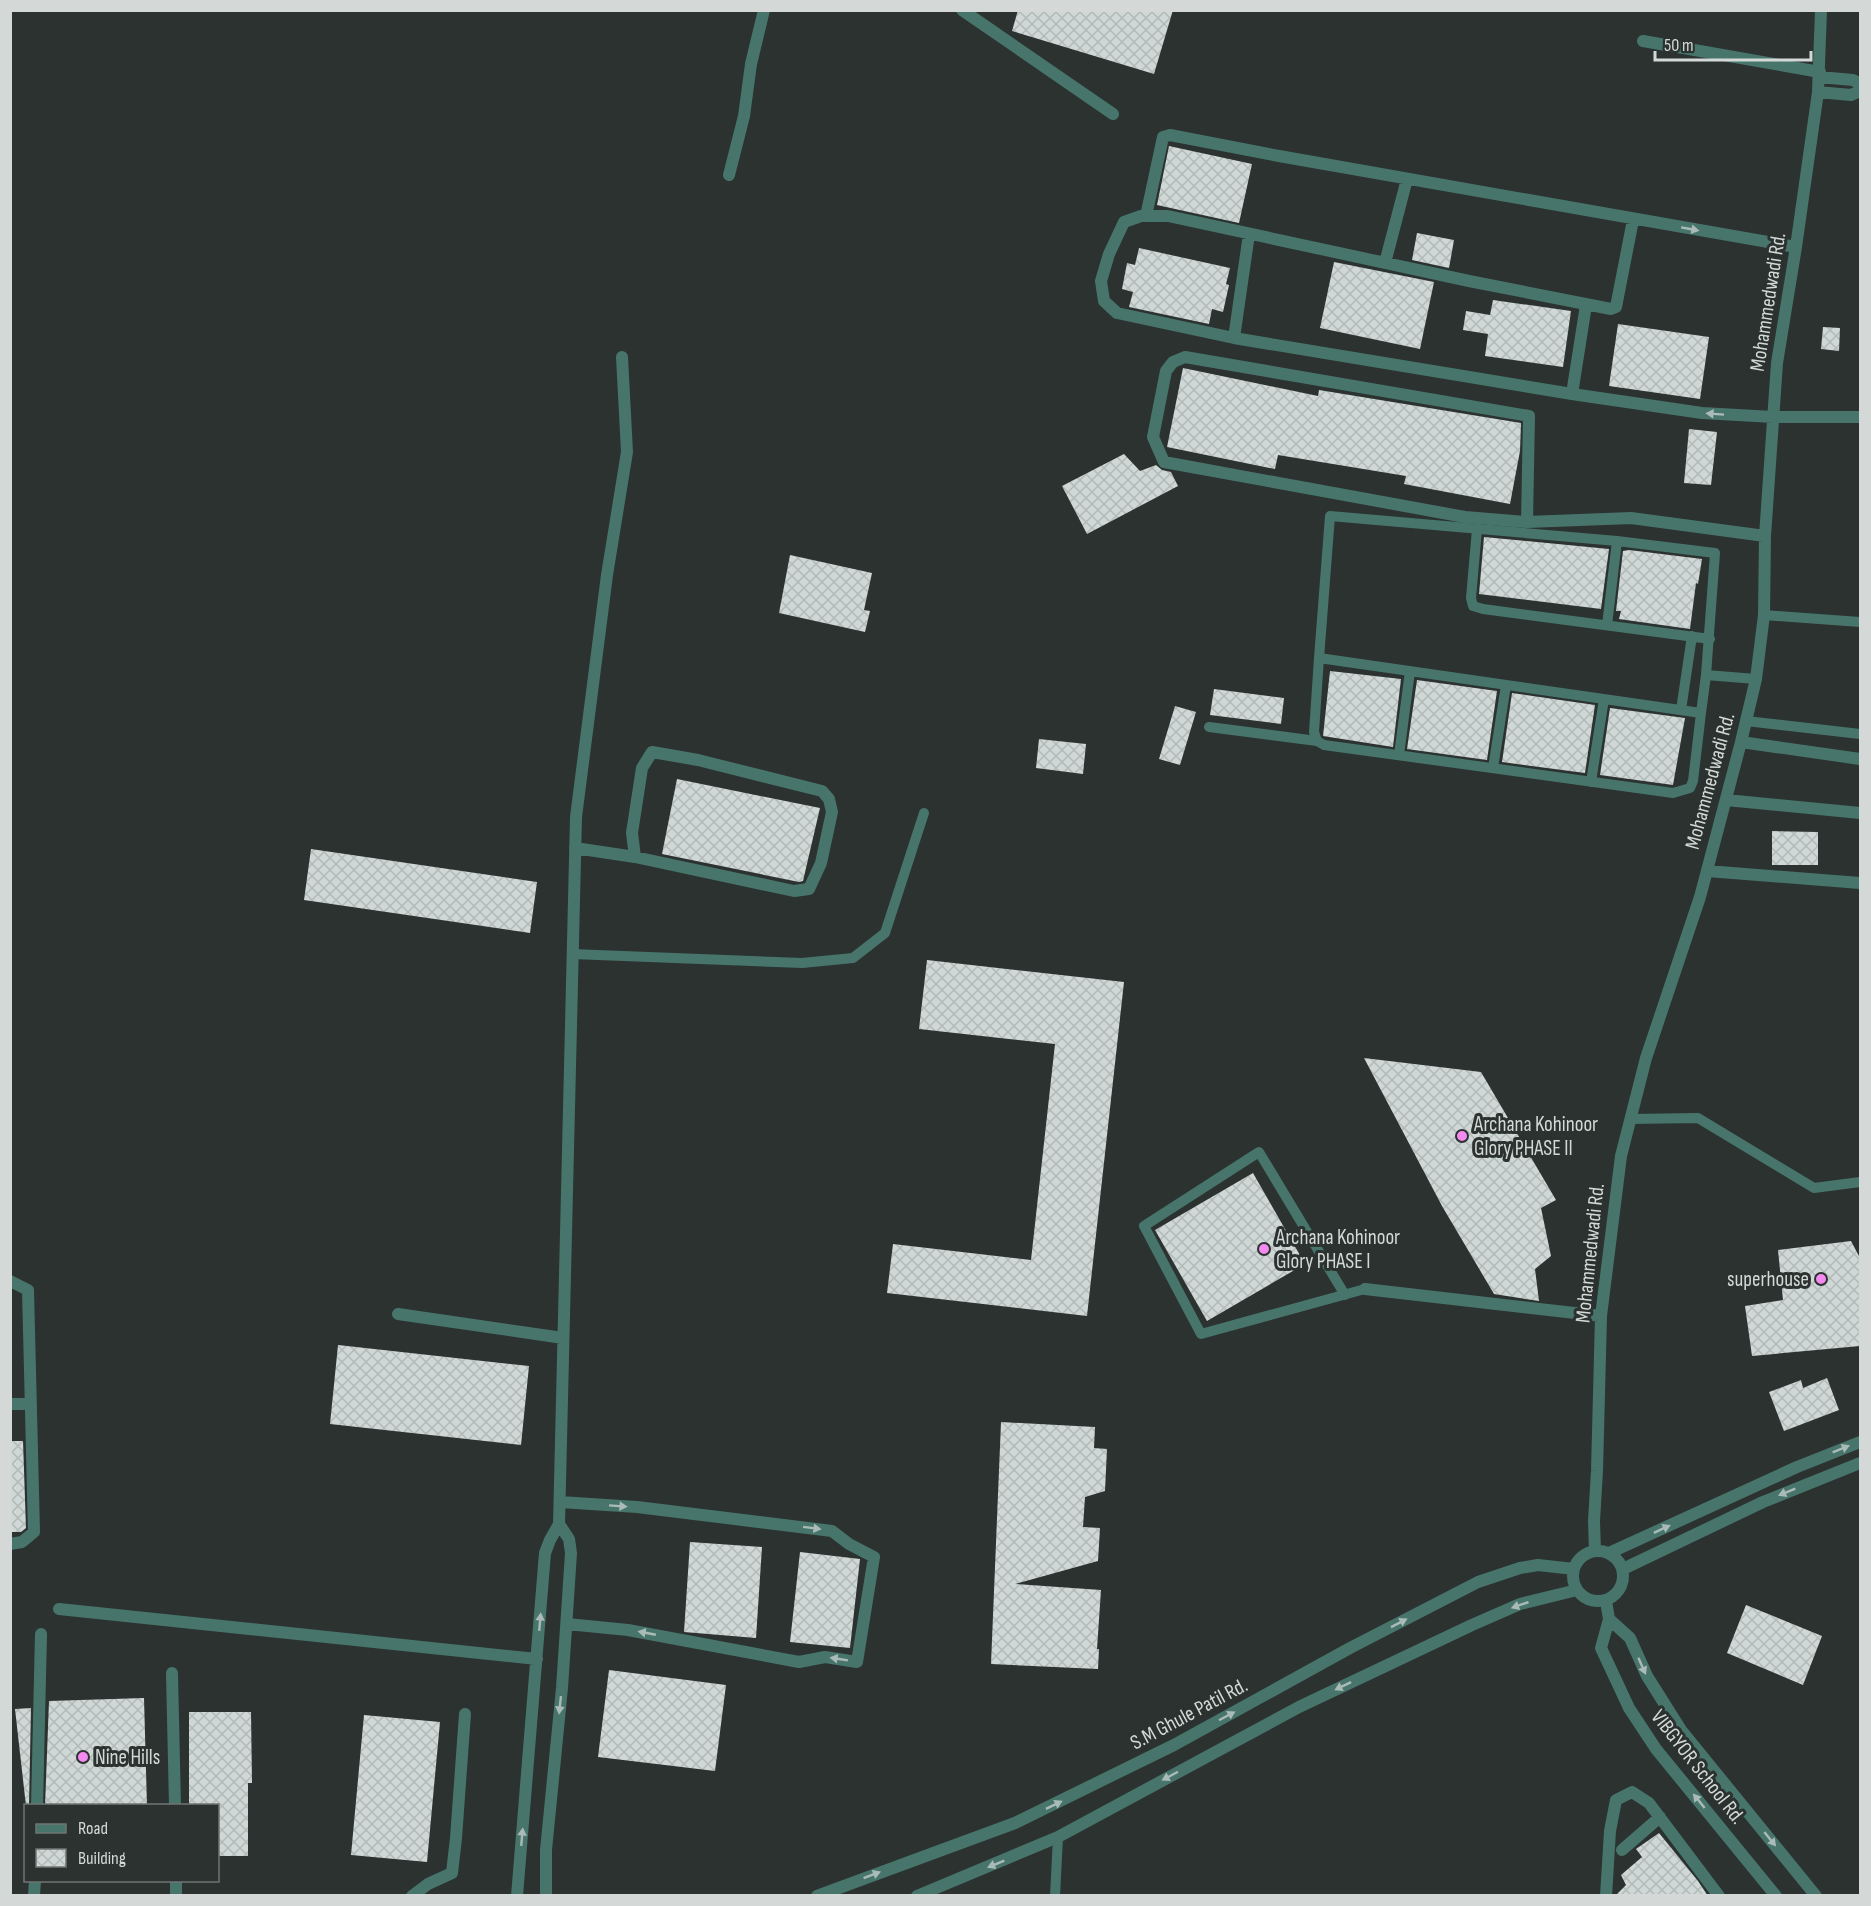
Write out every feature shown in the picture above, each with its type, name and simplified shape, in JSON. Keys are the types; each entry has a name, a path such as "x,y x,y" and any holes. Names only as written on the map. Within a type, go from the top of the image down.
{"street":[{"path":"729,175 744,116 751,64 764,10"},
{"path":"963,10 1113,114"},
{"name":"Mohammedwadi Rd.","path":"1595,1551 1601,1316 1621,1156 1646,1058 1700,897 1756,679 1764,615 1765,536 1777,363 1818,92 1821,10"},
{"path":"1643,41 1853,80 1860,84"},
{"path":"1818,92 1851,94 1860,91"},
{"path":"1146,216 1163,137 1170,135 1796,247"},
{"path":"1385,263 1407,179"},
{"path":"1633,219 1616,307 1611,309 1168,216 1141,216 1124,222 1109,254 1101,281 1104,301 1118,313 1234,338 1572,394 1702,413 1773,417 1860,417"},
{"path":"1234,338 1249,234"},
{"path":"1572,394 1586,305"},
{"path":"517,1896 545,1553 559,1524 576,817 607,575 627,452 622,357"},
{"path":"1527,522 1529,416 1185,357 1173,362 1166,371 1153,437 1164,462 1465,517 1527,522 1631,518 1765,536"},
{"path":"1741,742 1860,759"},
{"path":"575,848 634,857 794,891 809,889 821,863 832,812 829,800 822,791 698,760 652,752 642,768 632,833 634,857"},
{"path":"1726,800 1860,813"},
{"path":"1707,871 1860,883"},
{"path":"10,1281 28,1290 34,1532 22,1542 10,1544"},
{"path":"1365,1289 1601,1316"},
{"path":"398,1314 563,1338"},
{"path":"10,1404 31,1404"},
{"path":"1609,1553 1797,1467 1860,1442"},
{"path":"1623,1569 1762,1502 1860,1463"},
{"path":"560,1502 637,1508 832,1531 849,1544 874,1557 857,1662 825,1657 799,1662 628,1630 567,1624"},
{"path":"546,1896 546,1850 567,1624 571,1553 568,1539 559,1524"},
{"path":"1595,1551 1609,1553 1615,1557 1623,1569 1624,1577 1619,1592 1606,1601 1595,1602 1585,1598 1577,1590 1573,1580 1574,1569 1579,1560 1595,1551"},
{"name":"S.M Ghule Patil Rd.","path":"817,1896 1015,1823 1174,1745 1350,1648 1478,1582 1520,1568 1538,1565 1574,1569"},
{"path":"917,1896 1058,1837 1299,1707 1472,1625 1520,1604 1577,1590"},
{"path":"1606,1601 1609,1619 1629,1638 1647,1676 1681,1730 1816,1896"},
{"path":"59,1609 537,1659"},
{"name":"VIBGYOR School Rd.","path":"1609,1619 1601,1648 1629,1708 1656,1749 1776,1896"},
{"path":"37,1804 41,1634"},
{"path":"172,1673 175,1804"},
{"path":"412,1896 428,1884 452,1873 465,1713"},
{"path":"1606,1895 1610,1831 1616,1800 1632,1792 1649,1803 1719,1896"},
{"path":"1622,1850 1660,1817"}],"lane":[{"path":"1209,727 1673,793 1690,788 1693,781 1710,639 1716,553 1617,541 1330,516 1314,732 1317,741"},
{"path":"1477,529 1471,598 1473,606 1710,639"},
{"path":"1607,625 1617,541"},
{"path":"1764,615 1860,622"},
{"path":"1681,711 1692,636"},
{"path":"1319,658 1701,713"},
{"path":"1399,755 1410,671"},
{"path":"1706,675 1756,679"},
{"path":"1493,768 1506,685"},
{"path":"1591,782 1604,699"},
{"path":"1746,721 1860,734"},
{"path":"572,954 802,963 853,958 885,933 924,813"},
{"path":"1630,1119 1698,1118 1814,1188 1860,1182"},
{"path":"1345,1295 1259,1152 1144,1226 1201,1334 1345,1295 1365,1289"},
{"path":"1055,1896 1058,1837"}],"building":[{"path":"1018,10 1173,10 1154,74 1012,31"},
{"path":"1169,146 1252,164 1239,223 1157,205"},
{"path":"1417,233 1454,240 1449,268 1412,260"},
{"path":"1139,248 1230,268 1223,312 1212,309 1209,324 1129,307 1133,292 1122,289 1127,263 1135,265"},
{"path":"1334,262 1434,282 1420,349 1320,328"},
{"path":"1493,300 1571,311 1563,367 1485,356 1488,334 1463,330 1466,311 1490,315"},
{"path":"1618,324 1709,337 1700,399 1609,386"},
{"path":"1823,327 1840,328 1839,351 1821,349"},
{"path":"1183,368 1318,396 1319,390 1521,423 1520,451 1510,504 1404,484 1406,476 1278,455 1275,469 1167,447"},
{"path":"1689,429 1717,432 1711,485 1684,483"},
{"path":"1124,454 1140,471 1156,465 1162,470 1171,472 1178,486 1087,534 1062,486"},
{"path":"1484,537 1609,549 1601,609 1479,594"},
{"path":"1623,551 1702,559 1698,584 1696,583 1690,629 1619,619 1621,611 1616,611"},
{"path":"790,555 872,573 864,610 870,611 865,632 779,613"},
{"path":"1330,671 1401,679 1393,747 1323,736"},
{"path":"1417,680 1497,691 1487,760 1407,749"},
{"path":"1214,689 1284,698 1281,724 1210,715"},
{"path":"1512,693 1595,705 1585,773 1502,762"},
{"path":"1175,706 1196,712 1180,765 1159,759"},
{"path":"1610,708 1685,718 1673,785 1600,775"},
{"path":"1039,739 1086,744 1083,774 1036,768"},
{"path":"677,779 820,808 803,881 662,854"},
{"path":"1772,831 1818,832 1818,865 1772,865"},
{"path":"311,849 537,882 530,933 304,900"},
{"path":"927,960 1124,982 1087,1316 887,1293 893,1244 1031,1260 1055,1044 919,1029"},
{"name":"Archana Kohinoor Glory PHASE II","path":"1364,1058 1481,1072 1556,1200 1541,1208 1551,1256 1535,1269 1539,1301 1494,1294 1442,1206"},
{"name":"Archana Kohinoor Glory PHASE I","path":"1253,1173 1305,1264 1207,1321 1155,1230"},
{"name":"superhouse","path":"1851,1241 1860,1258 1860,1346 1752,1356 1745,1306 1783,1300 1778,1250"},
{"path":"338,1345 529,1366 521,1445 330,1424"},
{"path":"1827,1378 1839,1410 1784,1431 1769,1392 1801,1380 1803,1388"},
{"path":"1001,1422 1095,1427 1094,1448 1107,1449 1105,1491 1085,1497 1083,1527 1100,1528 1098,1561 1015,1584 1101,1590 1098,1669 991,1664"},
{"path":"10,1441 23,1441 26,1528 21,1532 10,1532"},
{"path":"690,1542 762,1547 756,1638 684,1632"},
{"path":"800,1552 860,1559 850,1648 790,1642"},
{"path":"1746,1605 1822,1636 1803,1685 1727,1653"},
{"path":"609,1670 726,1685 715,1771 598,1757"},
{"name":"Nine Hills","path":"144,1698 147,1804 45,1804 49,1701"},
{"path":"31,1708 29,1804 26,1804 15,1709"},
{"path":"189,1712 251,1712 252,1783 248,1783 248,1856 219,1856 219,1804 189,1804"},
{"path":"364,1715 440,1722 427,1862 351,1855"},
{"path":"1659,1833 1708,1896 1615,1896 1626,1885 1621,1875 1642,1857 1636,1849"}],"place":[{"name":"Archana Kohinoor Glory PHASE II","path":"1462,1136"},
{"name":"Archana Kohinoor Glory PHASE I","path":"1264,1249"},
{"name":"superhouse","path":"1821,1279"},
{"name":"Nine Hills","path":"83,1757"}]}
